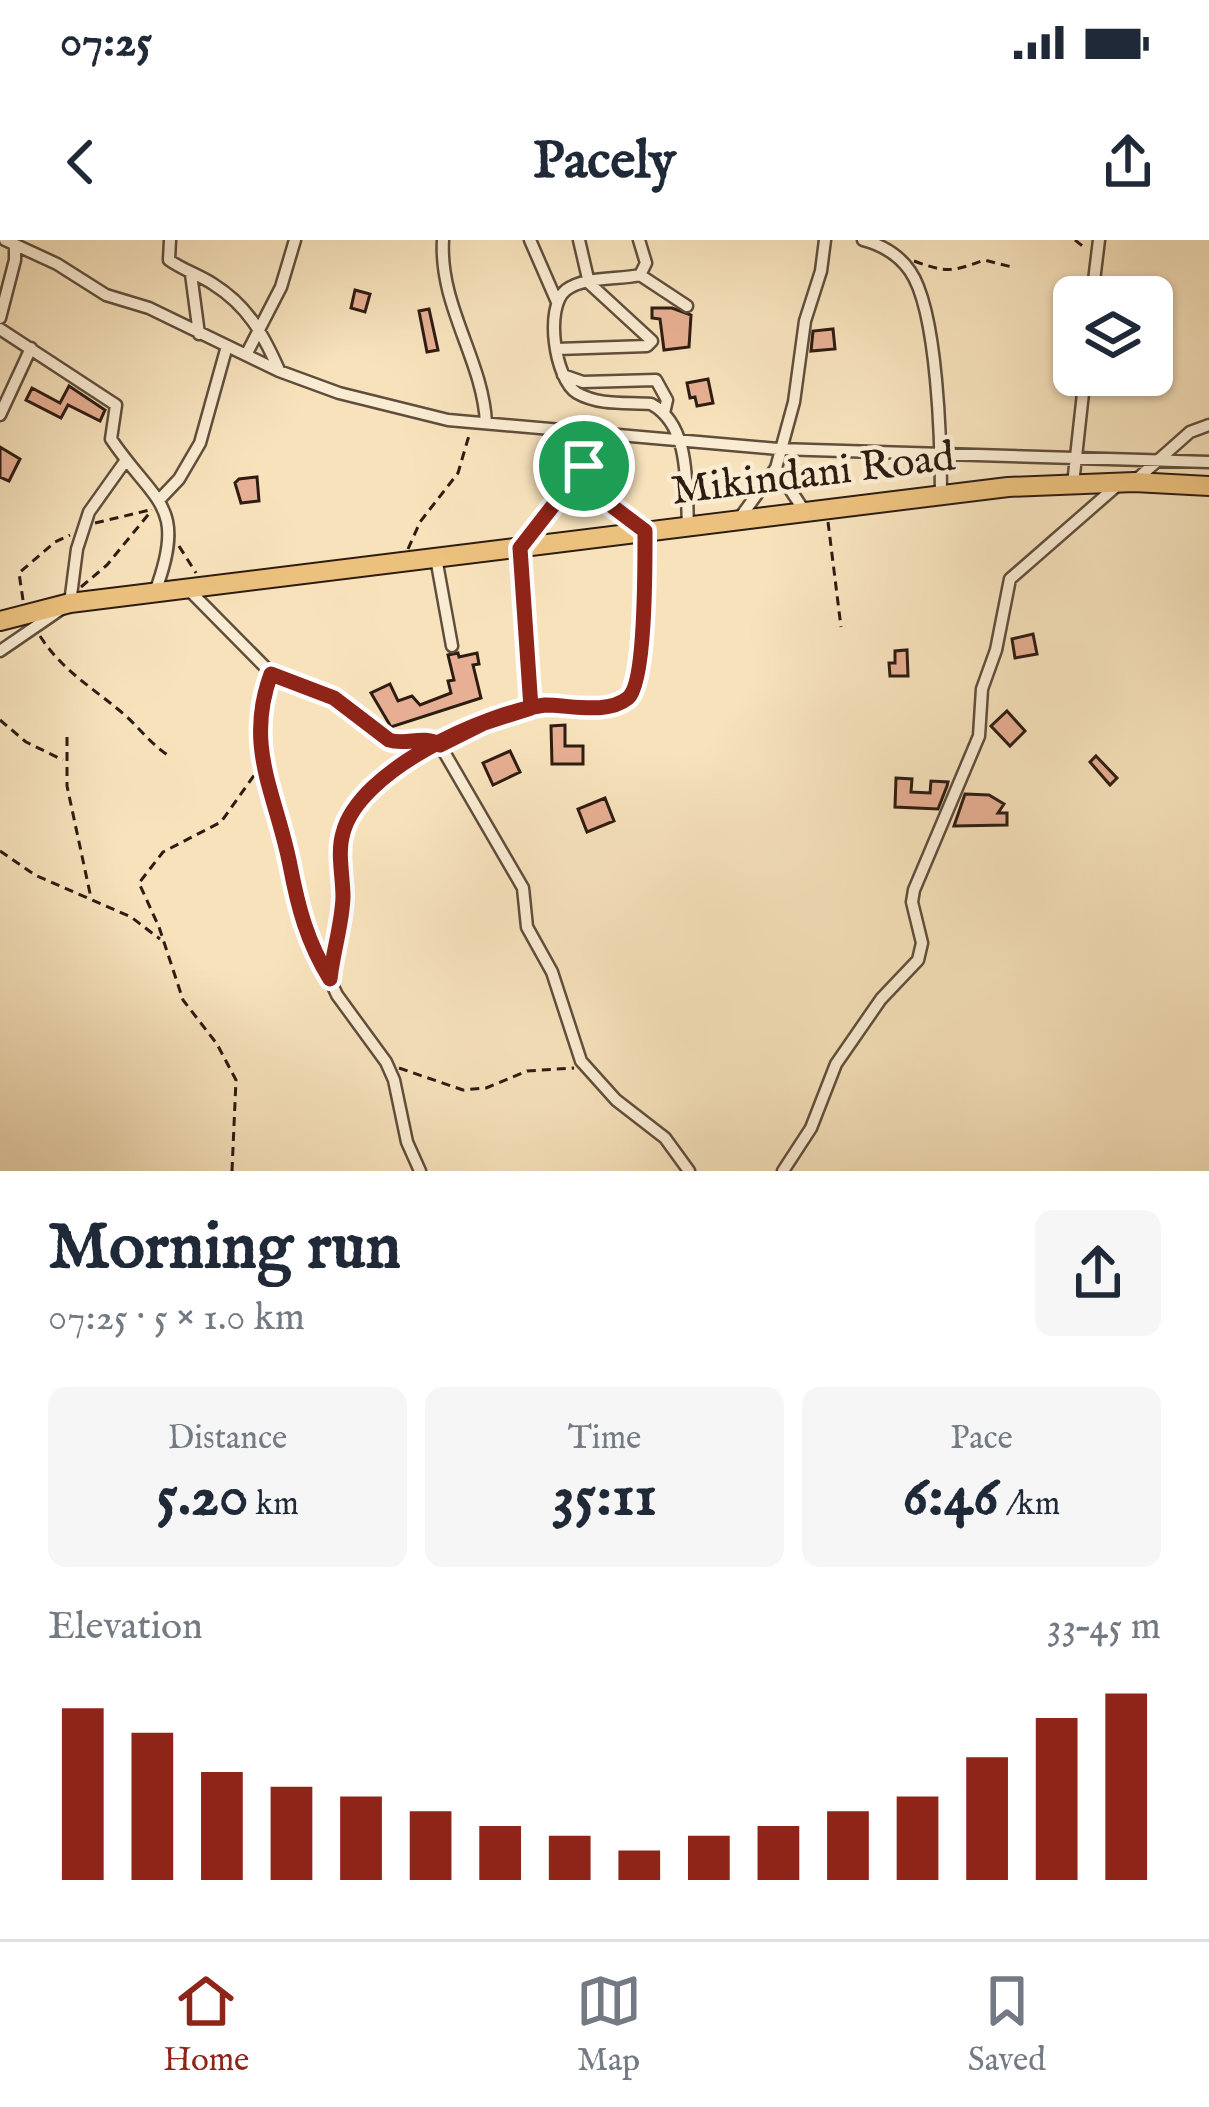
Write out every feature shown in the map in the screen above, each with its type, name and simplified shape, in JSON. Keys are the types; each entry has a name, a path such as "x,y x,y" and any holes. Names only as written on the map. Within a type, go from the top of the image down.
{"highway":[{"name":"Mikindani Road","path":"0,621 30,621 71,598 155,593 1008,487 1127,482 1209,486"}],"street":[{"path":"170,240 169,260 226,294 261,329 279,371"},
{"path":"246,355 280,287 295,240"},
{"path":"443,240 448,294 482,388 480,422"},
{"path":"530,240 556,302 557,349 571,389 613,403 651,404 676,427 688,526"},
{"path":"557,349 651,342 589,283 579,240"},
{"path":"639,240 646,263 640,274"},
{"path":"737,521 776,468 794,402 805,321 821,272 825,240"},
{"path":"863,240 900,260 912,274 924,307 941,497"},
{"path":"1095,276 1099,240"},
{"path":"0,318 15,260 10,243"},
{"path":"10,243 57,264 106,295 149,308 279,371 422,415 778,448 1209,462"},
{"path":"191,274 199,334"},
{"path":"556,302 572,286 640,274 687,306"},
{"path":"0,329 114,401 118,411 110,435 156,504 170,536 155,593"},
{"path":"156,504 179,479 200,443 227,346"},
{"path":"0,415 31,348"},
{"path":"563,375 583,382 656,380 667,400 664,413"},
{"path":"1073,484 1083,396"},
{"path":"783,1171 811,1128 836,1064 881,999 921,954 914,890 980,736 982,688 1000,633 1010,579 1190,432 1209,425"},
{"path":"71,598 83,527 100,494 127,460"},
{"path":"776,468 816,514"},
{"path":"330,979 341,920 340,846 352,809 380,778 484,723 531,708 607,706 634,690 642,650 645,531"},
{"path":"520,548 531,708"},
{"path":"436,558 452,646"},
{"path":"196,588 271,674 334,698 392,741 425,739 440,745 523,888 526,927 551,972 575,1048 616,1100 665,1138 688,1171"},
{"path":"0,651 30,621"},
{"path":"271,674 259,722 262,762 296,905 330,979 386,1062 407,1142 420,1171"}],"path":[{"path":"1075,240 1097,256"},
{"path":"900,260 945,273 984,260 1012,267"},
{"path":"404,562 416,529 460,469 480,422"},
{"path":"582,430 584,466 600,497 645,531"},
{"path":"520,548 584,466"},
{"path":"156,504 83,527 55,542 19,573 30,621 73,676 169,756"},
{"path":"71,598 112,559 156,504"},
{"path":"816,514 833,541 841,627"},
{"path":"170,536 196,588"},
{"path":"0,720 26,742 66,762"},
{"path":"67,737 66,762 91,900"},
{"path":"232,1171 236,1080 217,1044 183,1000 164,941 140,890 140,877 163,852 220,822 262,762"},
{"path":"0,851 35,874 131,917 164,941"},
{"path":"386,1062 463,1090 486,1088 527,1071 587,1068"}],"building":[{"path":"355,290 370,294 365,312 351,308"},
{"path":"652,308 691,315 689,347 664,350 660,319 652,318"},
{"path":"429,309 438,350 427,352 419,311"},
{"path":"833,329 835,349 811,351 813,331"},
{"path":"708,379 713,403 697,406 687,383"},
{"path":"69,386 105,410 100,421 68,405 61,418 26,400 32,388 60,403"},
{"path":"0,447 20,459 9,481 0,477"},
{"path":"611,448 611,464 606,469 589,467 588,452"},
{"path":"257,477 259,501 241,503 235,483"},
{"path":"1033,634 1037,654 1015,658 1012,639"},
{"path":"907,650 908,676 890,676 895,651"},
{"path":"458,653 459,657 477,653 479,664 473,665 481,698 391,727 371,693 390,684 398,701 412,696 420,705 451,693 448,681 454,680 448,655"},
{"path":"1007,711 1025,731 1010,746 991,726"},
{"path":"565,725 565,746 583,746 583,764 552,764 551,726"},
{"path":"510,751 520,772 493,785 483,763"},
{"path":"1096,756 1117,778 1110,785 1090,762"},
{"path":"896,778 912,779 911,792 930,793 931,781 948,782 938,809 895,807"},
{"path":"965,794 989,795 1004,804 998,813 1007,813 1007,825 954,826"},
{"path":"605,798 614,821 587,832 578,809"}],"route":[{"path":"584,466 520,548 527,610 531,708 521,710 484,723 440,745 425,739 399,743 334,698 271,674 261,709 260,752 296,905 330,979 341,920 343,830 352,809 376,781 484,723 545,705 607,706 634,690 642,650 645,531 600,497 584,466"}]}
